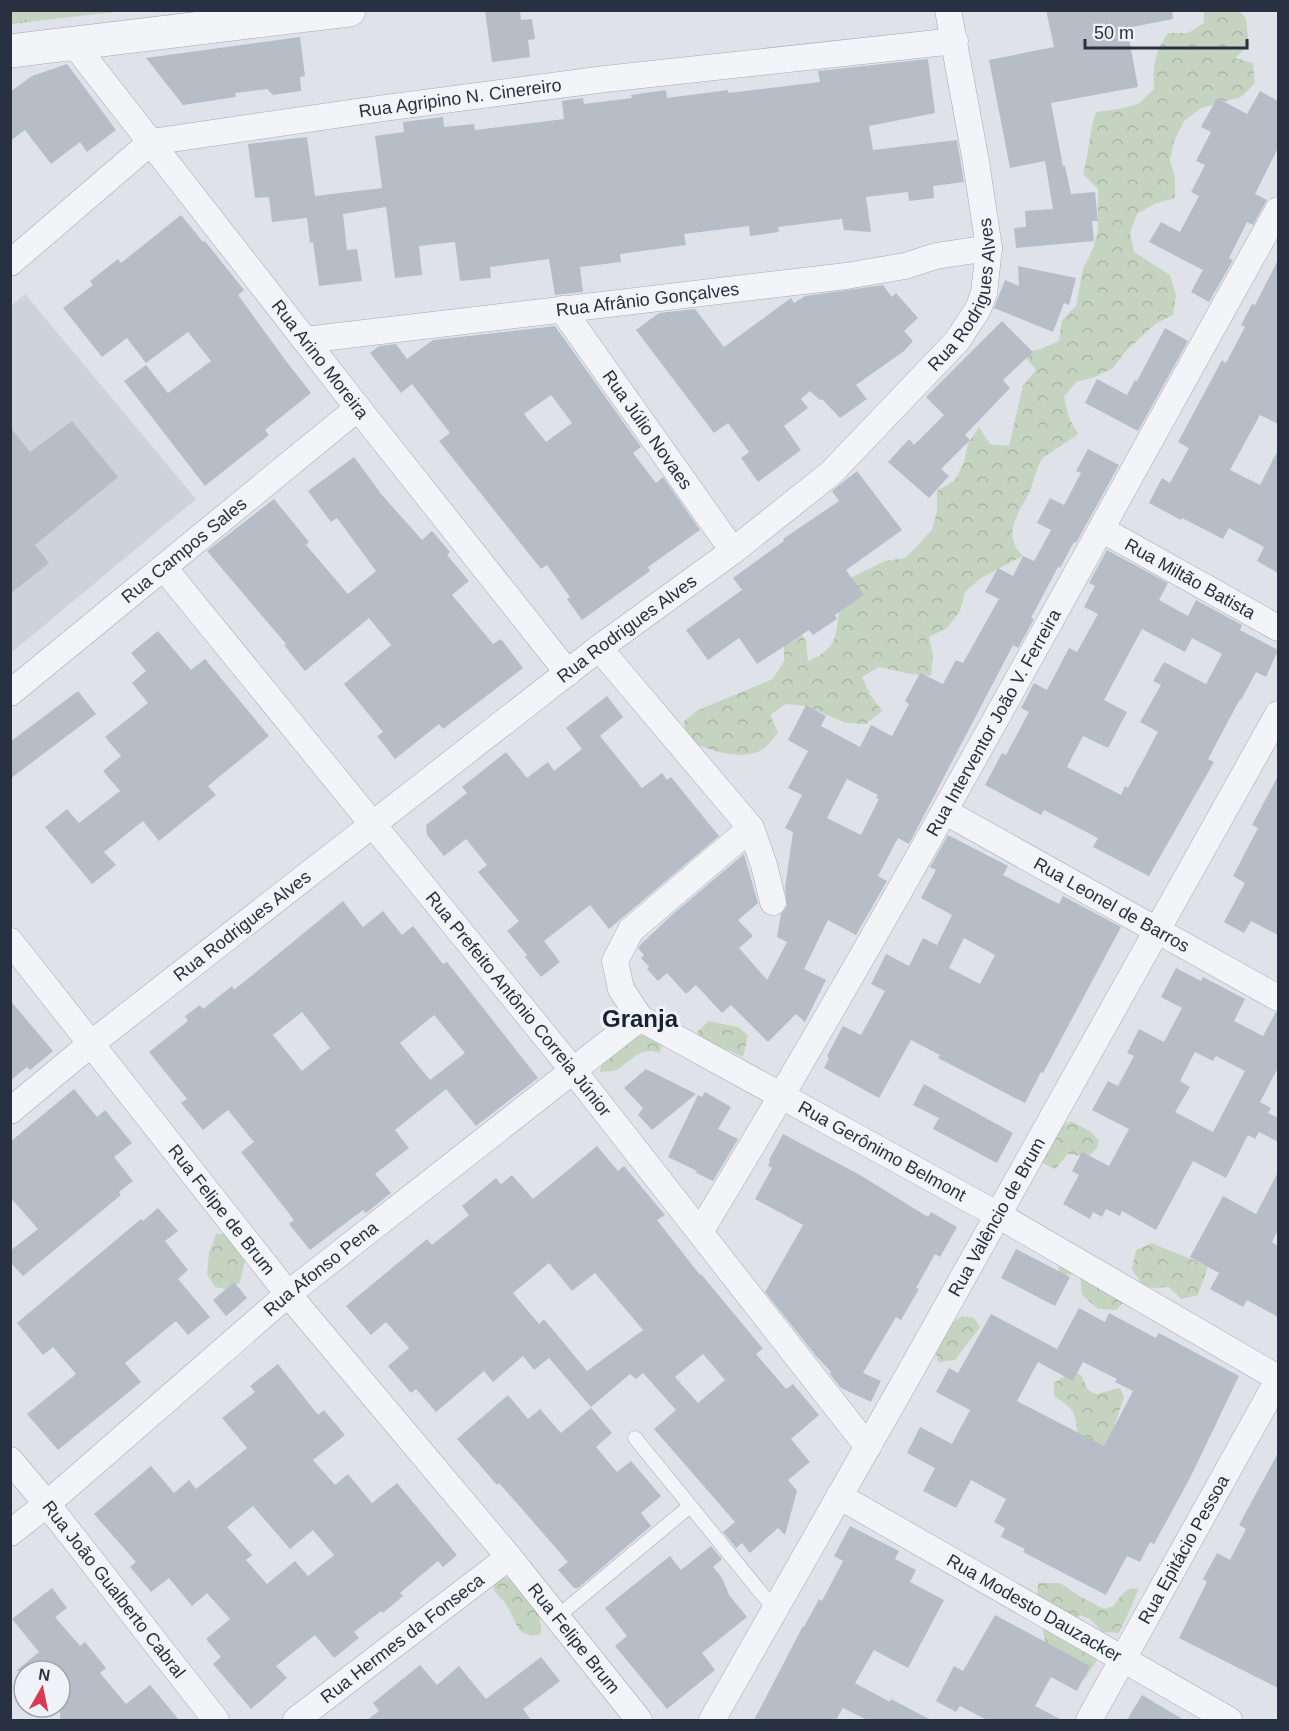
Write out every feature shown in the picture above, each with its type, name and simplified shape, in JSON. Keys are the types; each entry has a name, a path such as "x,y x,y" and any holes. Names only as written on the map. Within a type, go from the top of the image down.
{"street":[{"path":"10,51 349,10"},
{"name":"Rua Rodrigues Alves","path":"10,1111 92,1043 599,648 733,551 831,473 957,342 978,309 984,293 989,248 948,10"},
{"name":"Rua Agripino N. Cinereiro","path":"151,142 605,79 955,41"},
{"name":"Rua Arino Moreira","path":"74,44 568,673"},
{"path":"10,263 151,142"},
{"name":"Rua Interventor João V. Ferreira","path":"700,1232 783,1096 1101,529 1271,241 1278,210"},
{"name":"Rua Afrânio Gonçalves","path":"305,340 846,276 905,266 936,256 989,248"},
{"name":"Rua Júlio Novaes","path":"562,309 733,551"},
{"name":"Rua Campos Sales","path":"10,693 358,408"},
{"name":"Rua Miltão Batista","path":"1101,529 1278,628"},
{"name":"Rua Prefeito Antônio Correia Júnior","path":"164,568 573,1070 868,1447"},
{"path":"599,648 751,828 764,865 772,902"},
{"name":"Rua Valêncio de Brum","path":"712,1720 868,1447 1278,714"},
{"name":"Rua Leonel de Barros","path":"944,811 1278,998"},
{"path":"640,1018 621,989 615,961 632,930 751,828"},
{"name":"Rua Felipe de Brum","path":"10,941 288,1294 508,1557"},
{"name":"Rua Gerônimo Belmont","path":"640,1018 998,1215 1278,1379"},
{"name":"Rua Afonso Pena","path":"10,1533 47,1504 288,1294 640,1018"},
{"name":"Rua Epitácio Pessoa","path":"1089,1720 1278,1379"},
{"name":"Rua João Gualberto Cabral","path":"10,1460 216,1720"},
{"name":"Rua Modesto Dauzacker","path":"839,1496 1229,1720"},
{"name":"Rua Felipe Brum","path":"508,1557 639,1720"},
{"name":"Rua Hermes da Fonseca","path":"296,1720 508,1557"}],"lane":[{"path":"635,1438 775,1610"},
{"path":"557,1617 690,1506"}],"shaded area":[{"path":"25,294 196,499 11,653 10,307"}],"green space":[{"path":"11,10 123,10 123,11 11,24"},
{"path":"1204,11 1240,11 1246,19 1249,45 1235,58 1253,63 1255,83 1241,97 1201,108 1184,121 1174,141 1170,160 1175,179 1175,198 1154,204 1137,214 1130,232 1134,252 1170,275 1176,295 1173,315 1155,324 1125,352 1113,368 1095,377 1076,382 1064,397 1069,418 1078,434 1043,458 1029,493 1016,517 1012,532 1013,540 1023,556 981,578 965,592 960,611 947,628 929,637 933,656 931,676 879,667 862,677 882,711 866,724 846,723 806,706 786,704 770,715 778,732 766,747 758,752 728,754 690,741 683,722 698,710 773,679 784,661 784,641 794,623 806,641 808,661 827,649 836,635 842,595 848,579 885,561 905,558 932,530 937,511 937,491 955,480 964,462 968,443 979,427 990,444 1009,446 1023,386 1036,370 1022,353 1041,349 1059,341 1062,320 1076,306 1083,268 1093,249 1098,229 1098,189 1083,174 1096,112 1138,104 1154,89 1155,60 1168,33 1188,33 1204,23"},
{"path":"709,1021 738,1027 748,1035 743,1057 728,1050 704,1044 697,1032"},
{"path":"646,1035 662,1045 660,1053 642,1052 616,1070 600,1072 603,1054 623,1037"},
{"path":"1071,1121 1091,1132 1099,1141 1097,1148 1088,1157 1068,1154 1055,1169 1040,1162 1060,1126"},
{"path":"216,1234 236,1234 246,1256 240,1283 226,1289 215,1287 207,1274 209,1253"},
{"path":"1152,1243 1208,1267 1198,1295 1181,1299 1169,1287 1151,1288 1142,1285 1132,1269 1136,1250"},
{"path":"1058,1260 1132,1294 1116,1310 1098,1309 1082,1295 1080,1274 1059,1275"},
{"path":"962,1316 974,1318 980,1327 955,1360 938,1362 935,1349 952,1323"},
{"path":"1071,1372 1081,1375 1088,1390 1096,1394 1120,1388 1124,1397 1107,1447 1077,1435 1076,1420 1072,1411 1054,1396 1054,1383"},
{"path":"494,1576 511,1579 527,1597 540,1619 540,1635 526,1634 518,1628 506,1604 494,1591"},
{"path":"1038,1583 1060,1583 1104,1609 1114,1606 1127,1590 1139,1589 1119,1633 1102,1632 1090,1619 1080,1615 1075,1622 1084,1642 1097,1660 1085,1679 1075,1669 1047,1650 1043,1631 1051,1619 1037,1597"}],"building":[{"path":"485,10 520,10 521,20 532,19 535,39 528,40 530,57 492,62"},
{"path":"1046,10 1172,10 1173,19 1127,28 1138,87 1051,103 1063,166 1065,166 1071,194 1095,192 1098,221 1092,221 1094,241 1016,248 1014,228 1026,227 1025,211 1053,209 1045,161 1010,168 989,60 1054,47"},
{"path":"300,37 305,76 300,77 301,91 273,95 267,89 235,93 236,97 183,105 146,58"},
{"path":"928,59 935,113 869,126 873,150 957,140 964,182 933,186 934,198 909,201 908,192 866,197 871,232 844,230 842,219 778,227 779,232 750,236 749,226 684,234 686,245 620,254 621,262 580,267 583,292 555,295 549,259 490,267 491,278 460,281 455,242 419,246 422,275 395,278 386,207 343,214 347,250 357,249 362,281 319,286 307,218 272,222 269,197 255,198 248,144 307,137 315,196 382,188 375,136 404,132 403,122 443,117 444,127 474,124 475,130 564,119 562,101 583,98 584,104 632,98 631,95 666,90 667,98 728,90 728,93 820,82 818,71"},
{"path":"67,64 116,130 87,152 80,142 51,164 25,130 10,141 10,92 32,76"},
{"path":"1260,91 1278,101 1278,148 1255,194 1267,200 1253,225 1247,222 1229,258 1233,260 1209,302 1191,292 1203,270 1149,242 1161,222 1180,232 1199,196 1191,192 1205,165 1196,161 1211,132 1201,127 1217,98 1247,114"},
{"path":"181,215 244,290 238,295 311,393 265,430 269,435 205,486 124,381 146,365 168,393 211,361 188,332 146,363 127,338 102,357 63,308 93,285 90,281 118,259 121,263"},
{"path":"1278,260 1278,424 1260,415 1230,470 1260,485 1278,450 1278,573 1257,561 1264,547 1229,528 1223,539 1149,503 1162,478 1170,483 1189,448 1178,442 1222,360 1226,363 1245,327 1241,325 1252,304 1255,305"},
{"path":"1018,266 1076,278 1069,305 1064,303 1053,332 994,308 1005,280 1019,286"},
{"path":"883,285 892,297 896,293 918,318 904,331 913,341 904,351 856,385 867,399 840,418 822,399 820,400 810,391 801,399 808,408 784,426 801,450 758,482 741,458 749,452 728,423 714,433 636,330 659,313 695,309 724,347 791,298 794,303 805,296"},
{"path":"1002,321 1033,352 1003,380 1010,388 965,435 970,440 941,469 949,476 929,498 888,462 909,439 914,445 944,415 926,397"},
{"path":"555,326 641,447 633,453 656,483 663,477 700,530 648,567 650,571 582,620 567,599 570,597 547,565 541,569 439,441 450,433 412,384 401,393 370,353 379,346 396,344 407,359 433,340","holes":["551,395 572,423 546,442 524,414"]},
{"path":"1165,328 1188,341 1138,431 1085,403 1097,379 1127,395"},
{"path":"72,421 118,477 35,545 49,563 10,594 10,427 30,452"},
{"path":"1088,449 1119,465 1076,543 1074,542 1060,568 1058,567 1018,648 1013,645 909,844 898,838 878,876 887,881 856,935 828,920 804,969 826,980 805,1022 796,1014 768,1042 731,1005 722,1013 696,985 686,994 667,973 658,981 641,958 644,955 638,948 640,945 744,854 758,903 738,920 753,936 739,948 767,980 787,942 777,937 781,914 787,906 785,888 793,832 785,828 802,795 788,788 808,751 788,740 806,705 826,716 821,726 860,747 871,725 892,736 909,704 905,701 920,673 943,684 956,660 963,663 999,599 985,592 998,568 1013,576 1023,556 1034,561 1051,530 1037,523 1050,498 1064,505 1081,473 1076,471","holes":["847,779 878,795 876,798 879,799 861,835 827,818"]},
{"path":"354,457 382,495 422,540 432,531 450,552 447,555 469,581 452,595 493,644 501,639 523,668 443,729 439,724 395,759 377,736 383,732 344,684 391,645 369,618 305,671 284,645 286,644 207,551 274,499 309,542 306,545 348,594 376,571 337,518 331,522 308,491"},
{"path":"857,471 902,530 846,570 864,595 835,615 837,619 813,635 809,630 757,664 739,638 708,660 686,630 742,590 733,578 784,541 783,539 839,501 832,491"},
{"path":"1107,550 1168,583 1159,600 1188,616 1196,600 1242,625 1240,630 1278,650 1266,677 1256,672 1240,699 1208,759 1214,762 1149,876 1093,847 1098,838 1044,810 1041,815 985,785 1002,753 1006,755 1029,712 1021,708 1034,683 1047,690 1069,648 1077,652 1098,614 1084,607 1095,586 1089,583","holes":["1142,629 1185,652 1192,638 1222,654 1206,684 1164,662 1153,681 1161,685 1140,722 1158,732 1128,788 1125,786 1121,795 1067,767 1083,736 1108,748 1127,712 1104,700"]},
{"path":"158,631 191,670 205,659 269,736 208,786 216,795 159,841 143,821 104,852 116,865 92,884 45,827 67,809 79,823 120,791 103,771 121,756 105,737 148,703 132,683 146,671 131,653"},
{"path":"78,691 96,714 10,779 10,742"},
{"path":"607,696 623,717 600,736 642,788 662,773 667,780 671,777 719,836 609,929 590,905 544,941 560,962 541,977 525,957 527,955 507,931 519,921 478,872 487,865 466,839 444,856 427,835 426,825 467,793 462,787 506,752 527,778 548,762 554,771 582,749 566,728"},
{"path":"1278,776 1278,935 1251,921 1244,933 1224,922 1245,883 1233,876 1258,828 1252,825"},
{"path":"948,835 1008,866 1003,875 1059,904 1063,896 1121,927 1025,1103 938,1058 940,1055 911,1040 879,1098 824,1068 829,1058 827,1056 843,1026 861,1035 885,991 871,984 886,954 909,966 923,938 937,945 952,915 921,898 936,870 930,867","holes":["964,938 995,955 980,984 949,968"]},
{"path":"343,901 363,927 383,911 402,935 413,926 443,964 447,962 538,1078 476,1126 446,1089 395,1130 409,1148 375,1174 391,1193 366,1213 363,1210 310,1250 289,1224 294,1220 241,1152 254,1142 228,1110 203,1130 181,1103 187,1099 149,1052 188,1021 185,1016 200,1005 203,1009 232,986 234,990","holes":["302,1012 330,1048 302,1071 273,1035","434,1015 465,1053 430,1080 400,1043"]},
{"path":"1176,968 1201,981 1203,977 1245,999 1234,1021 1263,1036 1276,1012 1278,1013 1278,1068 1260,1102 1271,1108 1268,1113 1278,1118 1278,1142 1259,1132 1255,1139 1248,1135 1226,1178 1193,1161 1156,1230 1122,1211 1120,1216 1106,1209 1102,1217 1093,1212 1090,1219 1063,1204 1079,1175 1072,1171 1082,1152 1109,1166 1129,1129 1092,1110 1108,1081 1118,1086 1134,1056 1127,1053 1139,1029 1164,1042 1182,1008 1161,997","holes":["1195,1052 1213,1061 1216,1056 1245,1071 1213,1132 1175,1112 1190,1087 1180,1081"]},
{"path":"10,1000 53,1051 30,1070 27,1067 10,1081"},
{"path":"646,1069 696,1094 652,1130 638,1115 643,1108 624,1088"},
{"path":"924,1084 1013,1133 997,1163 933,1129 939,1118 913,1105"},
{"path":"74,1089 97,1117 105,1110 132,1143 114,1157 133,1181 119,1192 121,1195 23,1276 10,1262 10,1251 38,1229 10,1197 10,1142"},
{"path":"705,1092 731,1107 718,1129 738,1139 713,1181 668,1157 698,1095 702,1097"},
{"path":"783,1134 860,1175 928,1217 931,1212 957,1227 940,1257 935,1254 916,1288 919,1289 901,1320 896,1317 863,1373 881,1381 871,1402 841,1388 830,1374 831,1372 765,1292 803,1225 755,1199 772,1168 768,1166 769,1160"},
{"path":"597,1146 618,1171 624,1166 665,1215 657,1220 764,1350 756,1354 786,1389 793,1384 819,1415 791,1439 810,1462 788,1480 797,1491 785,1535 778,1528 750,1553 742,1543 736,1548 723,1532 735,1522 654,1429 676,1410 643,1373 636,1379 630,1374 591,1407 549,1358 534,1370 523,1356 493,1382 484,1371 436,1412 416,1389 411,1393 388,1366 409,1348 386,1322 371,1335 346,1306 427,1239 432,1245 469,1215 462,1206 496,1178 501,1184 512,1175 533,1199","holes":["549,1263 572,1291 595,1273 643,1330 587,1371 544,1319 539,1324 513,1293","703,1354 725,1380 698,1403 675,1377"]},
{"path":"1278,1172 1278,1230 1272,1242 1278,1246 1278,1317 1247,1300 1243,1307 1210,1289 1219,1273 1190,1257 1223,1196 1256,1214"},
{"path":"158,1208 178,1231 165,1241 188,1270 178,1279 210,1317 188,1335 176,1321 125,1363 141,1382 58,1450 27,1414 76,1374 53,1347 43,1355 17,1323 141,1219 143,1221"},
{"path":"1016,1249 1070,1277 1055,1306 1001,1278"},
{"path":"234,1282 247,1298 226,1316 213,1300"},
{"path":"1079,1308 1105,1322 1109,1313 1156,1338 1159,1333 1239,1376 1191,1476 1154,1544 1150,1542 1140,1562 1127,1556 1106,1595 1023,1552 1025,1549 1001,1537 1005,1528 994,1522 1006,1499 971,1480 956,1508 923,1491 935,1468 907,1453 920,1427 952,1444 970,1410 936,1392 949,1368 958,1373 991,1314 1057,1349","holes":["1038,1362 1073,1381 1083,1362 1117,1379 1115,1382 1133,1391 1104,1446 1017,1401"]},
{"path":"278,1364 318,1415 324,1410 345,1435 313,1460 335,1485 348,1474 372,1503 397,1483 457,1555 443,1567 438,1561 400,1593 403,1596 383,1613 381,1611 354,1632 359,1638 334,1658 315,1635 276,1666 287,1678 251,1709 213,1664 221,1657 206,1639 230,1619 207,1593 192,1606 169,1578 151,1592 130,1567 136,1562 94,1514 151,1466 174,1493 189,1480 196,1489 247,1448 222,1418 255,1392 250,1386","holes":["253,1506 290,1549 313,1530 334,1555 308,1576 295,1561 267,1584 246,1560 252,1555 227,1527"]},
{"path":"508,1395 528,1419 540,1409 561,1433 591,1408 612,1433 596,1447 617,1472 631,1461 661,1496 641,1513 651,1526 578,1588 574,1588 558,1570 568,1562 457,1439"},
{"path":"1278,1453 1278,1688 1179,1638 1207,1582 1203,1579 1217,1553 1230,1560 1246,1529 1239,1525"},
{"path":"850,1526 899,1551 895,1559 916,1570 910,1582 944,1600 908,1668 874,1650 855,1683 931,1720 867,1720 843,1708 836,1720 754,1720 803,1626 819,1599 822,1601 843,1561 834,1556"},
{"path":"711,1546 722,1559 713,1567 722,1578 729,1595 747,1617 702,1653 715,1670 667,1709 615,1646 627,1636 605,1608 670,1556 681,1570"},
{"path":"52,1588 67,1608 55,1617 80,1646 85,1642 106,1668 100,1673 126,1704 150,1685 179,1720 60,1720 72,1719 72,1659 31,1659 39,1652 12,1619"},
{"path":"995,1615 1090,1666 1077,1691 1051,1677 1035,1706 1062,1720 987,1720 960,1706 956,1712 936,1701 954,1666 963,1671"},
{"path":"541,1657 560,1681 523,1709 531,1720 367,1720 379,1711 373,1703 420,1665 437,1685 459,1666 486,1699"},
{"path":"1142,1695 1184,1720 1127,1720"}],"district":[{"name":"Granja","path":"640,1018"}]}
